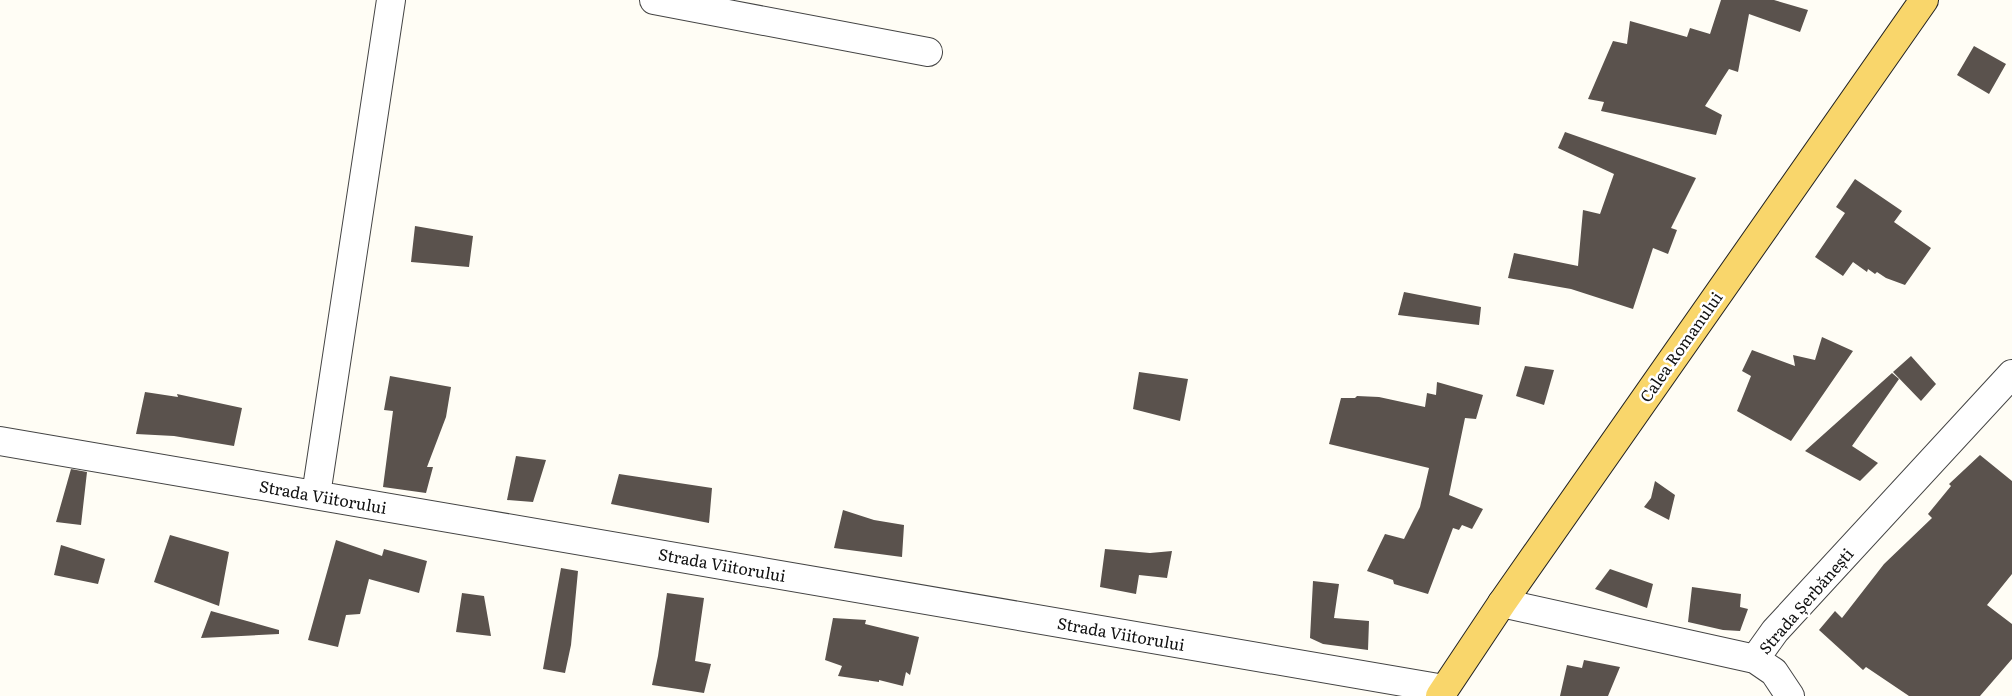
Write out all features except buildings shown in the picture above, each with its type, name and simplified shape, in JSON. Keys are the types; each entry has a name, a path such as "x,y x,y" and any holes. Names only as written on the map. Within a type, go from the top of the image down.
{"main road":[{"name":"Calea Romanului","path":"1442,693 1502,603 1924,0"}],"street":[{"path":"316,495 391,0"},
{"path":"654,0 928,52"},
{"name":"Strada Șerbănești","path":"1502,603 1755,659 1775,631 2012,374"},
{"name":"Strada Viitorului","path":"0,442 316,495 1442,693"},
{"path":"1755,659 1774,672 1790,696"}]}
